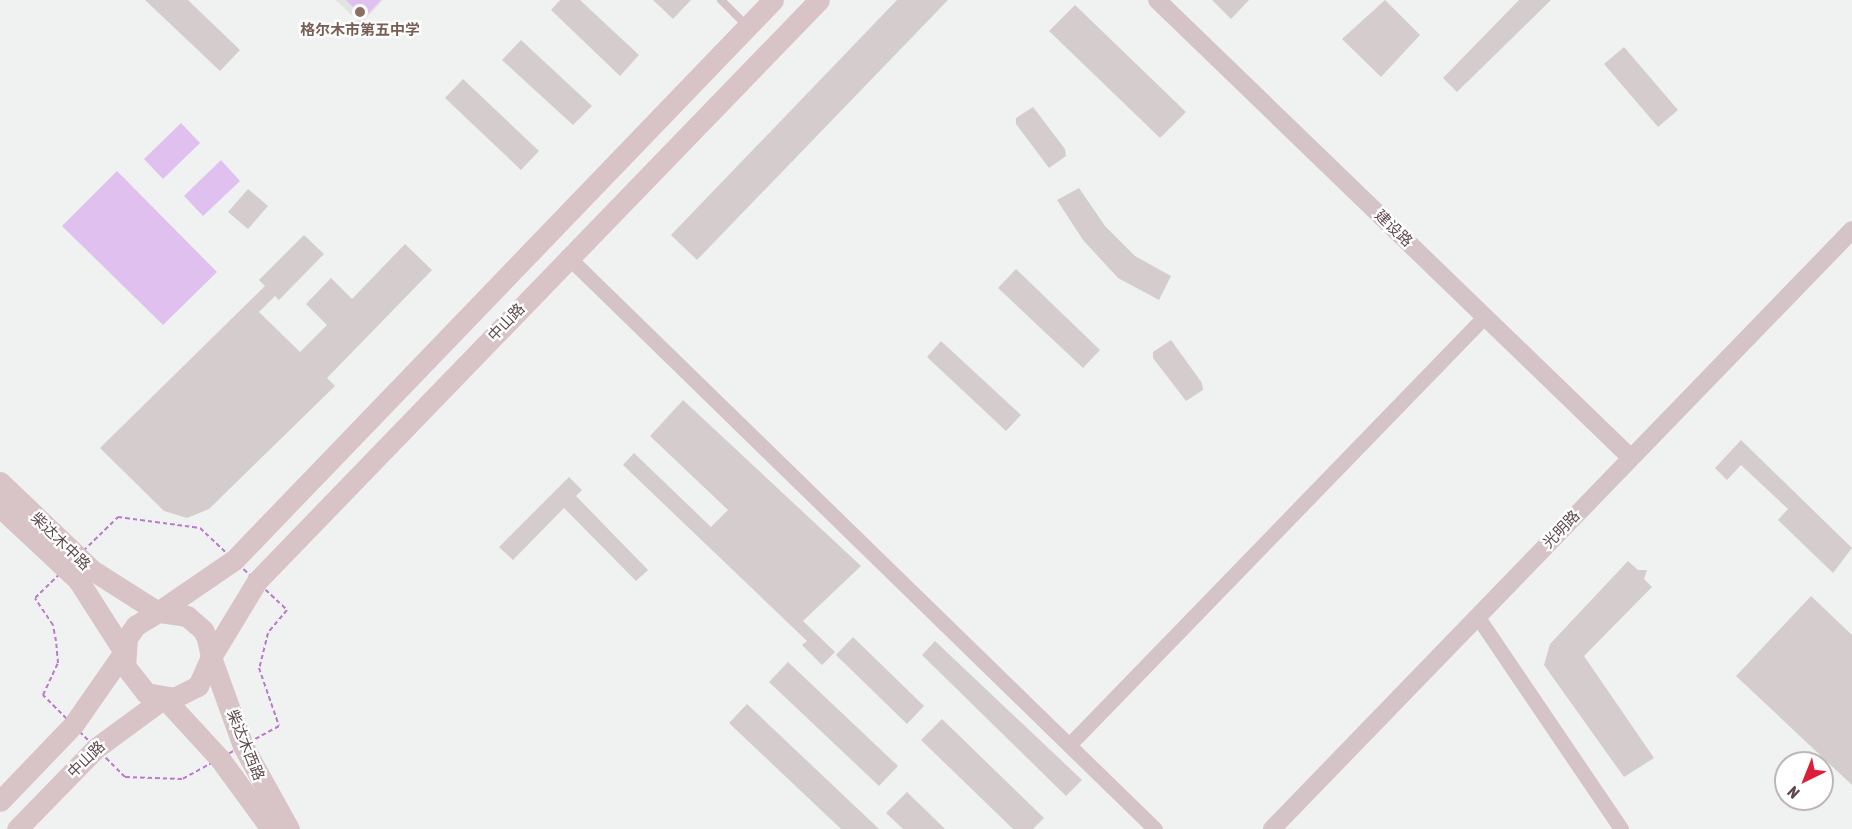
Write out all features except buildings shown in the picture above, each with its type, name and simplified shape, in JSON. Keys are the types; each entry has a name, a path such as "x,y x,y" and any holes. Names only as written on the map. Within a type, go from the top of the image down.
{"main road":[{"name":"中山路","path":"158,612 234,560 773,0"},
{"name":"中山路","path":"211,657 257,581 567,256 819,0"},
{"name":"柴达木中路","path":"0,482 71,562 124,652"},
{"name":"柴达木中路","path":"0,507 71,562 158,612"},
{"path":"0,801 73,725 124,652 136,625 158,612 176,612 197,623 211,657 198,686 183,696 164,698 138,687 124,652"},
{"name":"柴达木西路","path":"211,657 243,746 290,829"},
{"name":"中山路","path":"17,829 96,748 164,698"},
{"name":"柴达木西路","path":"164,698 220,759 270,829"}],"street":[{"name":"建设路","path":"1157,0 1630,457"},
{"name":"光明路","path":"1272,829 1852,230"},
{"path":"567,256 1155,829"},
{"path":"1069,745 1485,316"},
{"path":"1477,616 1622,829"}],"lane":[{"path":"721,0 748,27"}],"path":[{"path":"118,517 200,528 287,610 268,633 259,668 279,726 182,780 125,777 43,695 57,663 56,641 53,625 35,598 71,562 118,517"}],"shaded area":[{"name":"格尔木市第五中学","path":"336,0 383,0 361,24"},
{"path":"346,0 381,0 364,18"},
{"path":"181,123 200,143 163,179 144,159"},
{"path":"221,160 240,181 203,216 184,196"},
{"path":"117,171 217,272 163,325 62,226"}],"place":[{"name":"格尔木市第五中学","path":"360,12"}]}
